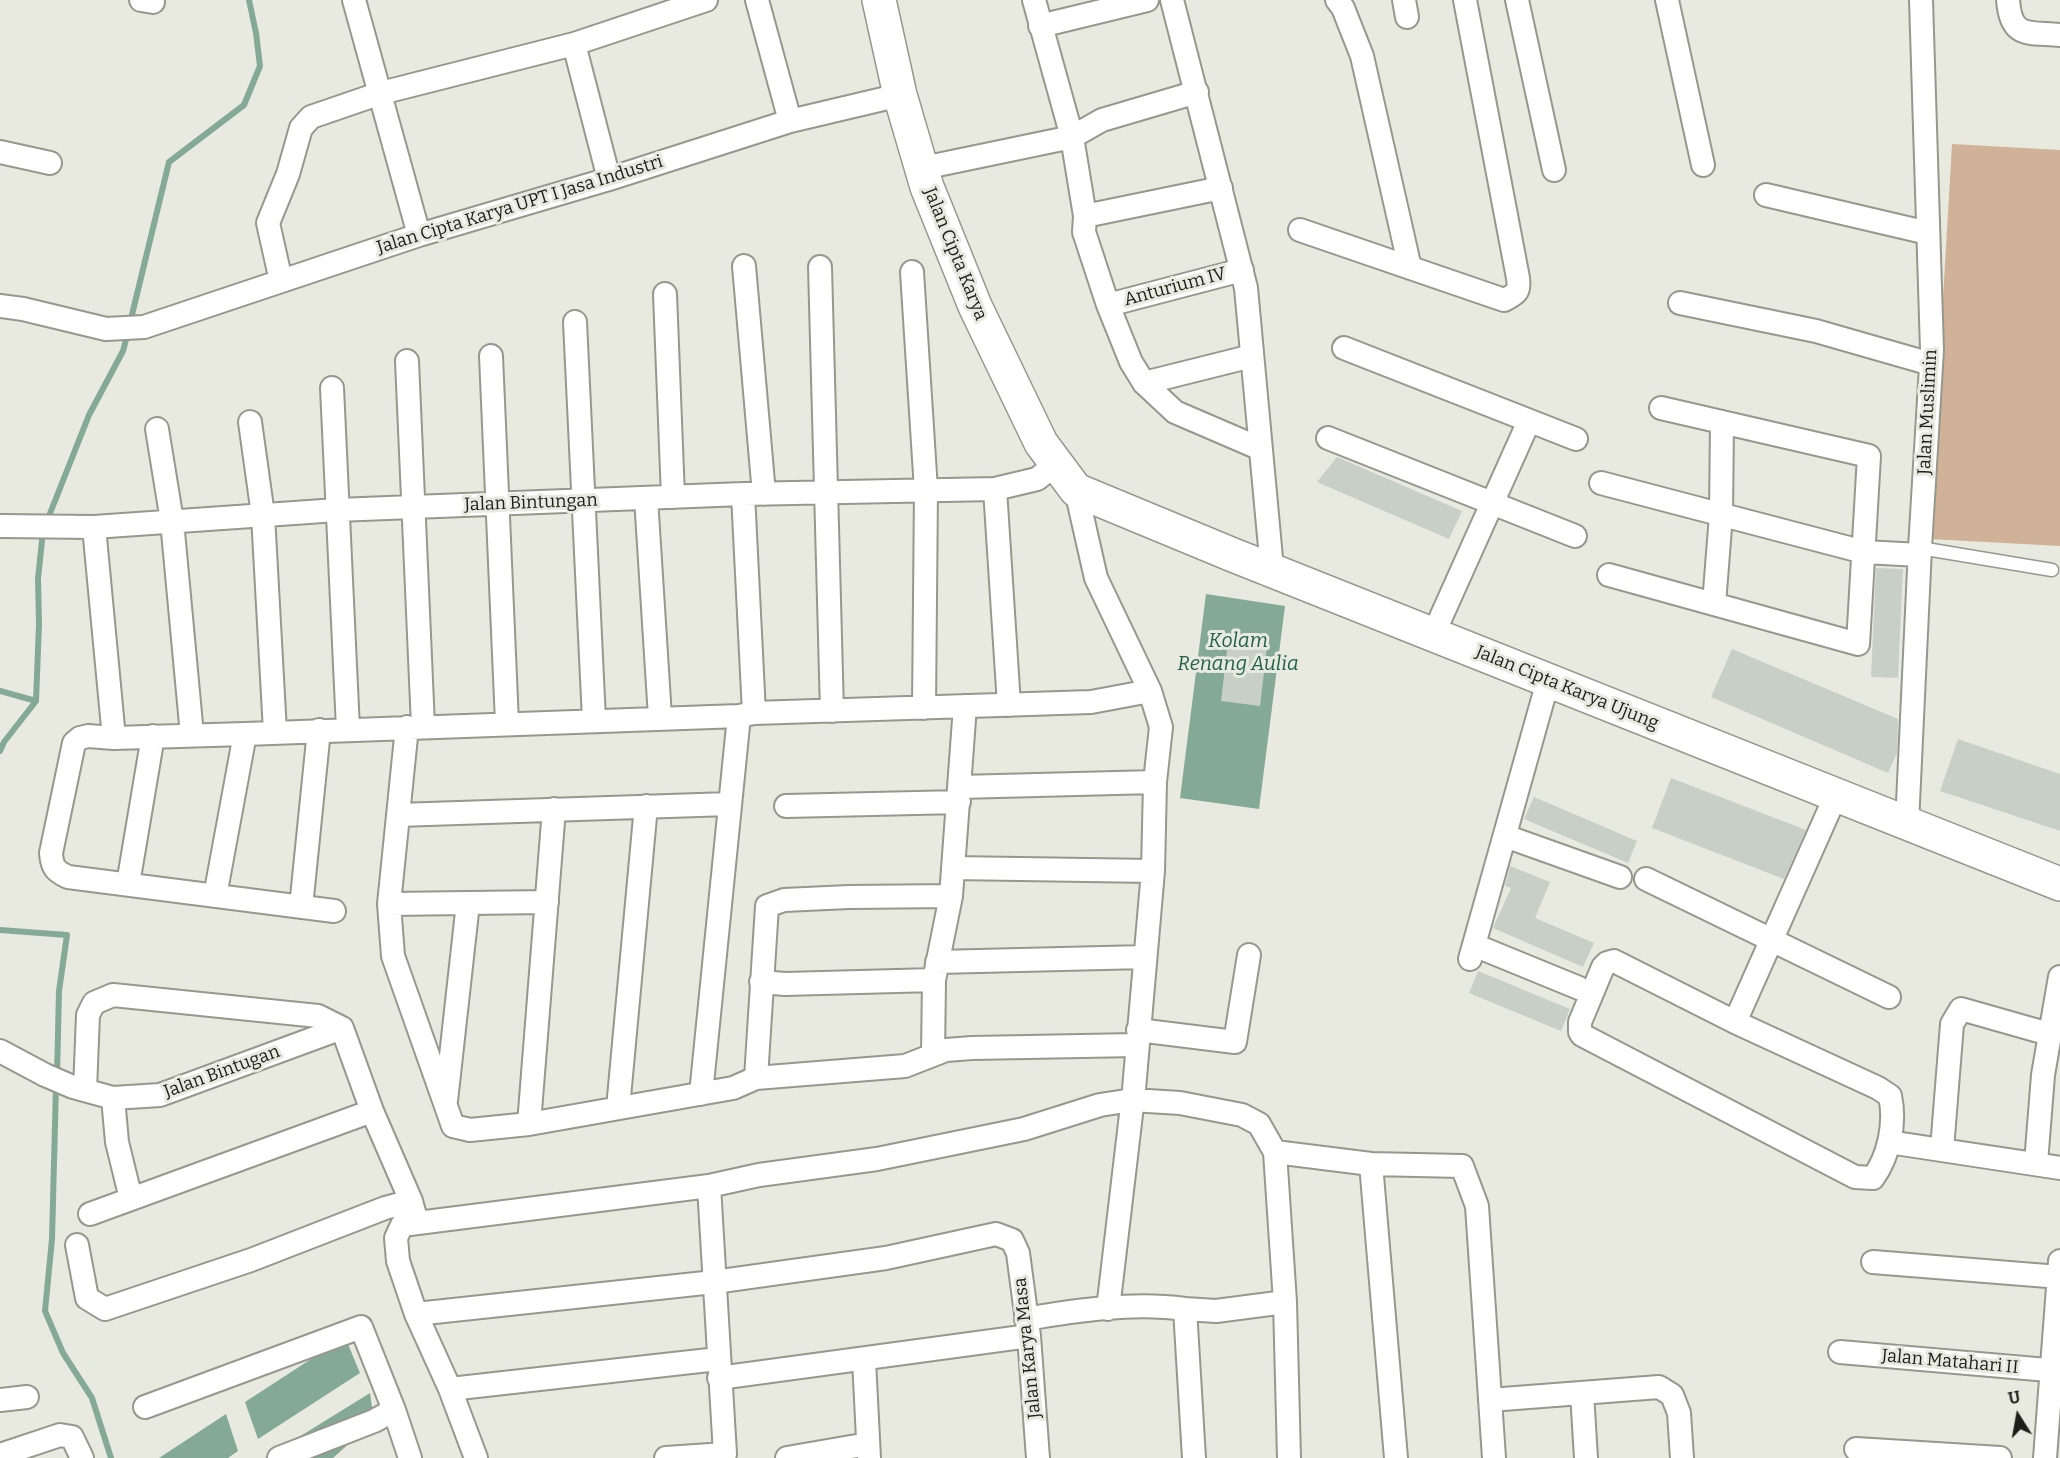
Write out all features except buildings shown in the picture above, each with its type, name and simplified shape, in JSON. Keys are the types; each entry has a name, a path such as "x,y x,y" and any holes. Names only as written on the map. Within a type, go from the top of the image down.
{"main road":[{"name":"Jalan Cipta Karya","path":"879,0 900,95 927,187 978,313 1041,443 1066,477"},
{"name":"Jalan Cipta Karya Ujung","path":"1066,477 1434,635 2060,884"}],"street":[{"path":"354,0 419,235"},
{"path":"281,281 268,223 288,174 301,128 311,117 381,93 574,45 705,0"},
{"path":"757,0 790,121"},
{"path":"1034,0 1072,137 1085,216 1084,232 1108,305 1131,362 1144,383 1175,412 1261,450"},
{"path":"1040,26 1147,0"},
{"path":"1172,0 1246,288 1272,558"},
{"path":"1337,0 1343,8 1362,56 1410,268"},
{"path":"1300,230 1504,300 1516,294 1519,288 1465,0"},
{"path":"1517,0 1554,170"},
{"path":"1667,0 1703,165"},
{"name":"Jalan Muslimin","path":"1907,824 1931,364 1921,0"},
{"path":"2008,0 2009,17 2014,25 2023,32 2060,35"},
{"path":"574,45 609,179"},
{"path":"922,168 1072,137 1102,120 1197,92"},
{"name":"Jalan Cipta Karya UPT I Jasa Industri","path":"0,306 23,309 106,329 144,327 419,235 609,179 790,121 900,95"},
{"path":"0,152 50,163"},
{"path":"1085,216 1221,188"},
{"path":"1766,195 1928,233"},
{"path":"701,1094 729,804 746,714 753,494 744,266"},
{"path":"820,267 832,711"},
{"name":"Anturium IV","path":"1108,305 1242,270"},
{"path":"912,272 926,490 924,708"},
{"path":"665,294 673,497"},
{"path":"1680,303 1816,331 1931,364"},
{"path":"575,321 594,720"},
{"path":"1344,348 1576,439"},
{"path":"491,356 507,723"},
{"path":"1144,383 1252,356"},
{"path":"407,361 413,507 415,727 398,815 389,904 393,956 453,1126 470,1130 529,1124 733,1088 756,1077 905,1066 946,1050 1137,1037 1235,1042 1248,954"},
{"path":"332,388 348,729"},
{"path":"1609,575 1858,644 1869,456 1661,408"},
{"path":"1434,635 1528,421"},
{"path":"250,422 263,515 275,732"},
{"path":"1714,604 1722,515 1722,422"},
{"path":"157,429 172,520 192,735"},
{"path":"1328,438 1575,536"},
{"path":"1066,477 1080,513 1096,578 1150,691 1161,727 1155,782 1153,871 1132,1100 1108,1309"},
{"name":"Jalan Bintungan","path":"10,527 94,527 337,510 646,498 995,489 1037,479 1066,477"},
{"path":"1601,483 1864,552 1920,551"},
{"path":"995,489 1009,705"},
{"path":"646,498 660,717"},
{"path":"94,527 114,738"},
{"path":"1548,681 1472,952 1579,988"},
{"path":"334,911 68,877 57,872 52,866 51,853 74,743 88,736 114,738 245,734 1091,702 1150,691"},
{"path":"933,1055 936,971 951,896 965,706"},
{"path":"301,907 319,730"},
{"path":"215,896 245,734"},
{"path":"128,884 153,736"},
{"path":"786,806 1155,782"},
{"path":"1735,1022 1836,795"},
{"path":"398,815 729,804"},
{"path":"618,1108 646,806"},
{"path":"529,1124 554,809"},
{"path":"1505,836 1620,877"},
{"path":"953,868 1153,871"},
{"path":"1646,879 1889,997"},
{"path":"756,1077 767,906 784,900 951,896"},
{"path":"389,904 547,902"},
{"path":"445,1106 468,903"},
{"path":"761,982 785,984 1145,957"},
{"path":"1614,961 1735,1022 1878,1088 1890,1096 1893,1107 1889,1142 1882,1166 1873,1178 1855,1177 1588,1039 1580,1032 1580,1022 1603,967 1614,961"},
{"path":"2036,1164 2051,1077 2049,1034 2060,977"},
{"path":"79,1089 88,1015 94,1003 113,995 318,1016 342,1028 372,1111 411,1201 417,1223"},
{"path":"1942,1149 1952,1024 1961,1009 2049,1034"},
{"name":"Jalan Bintugan","path":"0,1052 79,1089 113,1098 160,1095 342,1028"},
{"path":"113,1098 117,1142 131,1199"},
{"path":"476,1458 450,1389 416,1314 398,1261 396,1238 402,1225 709,1186 759,1175 877,1159 1024,1129 1100,1106 1132,1100 1180,1103 1242,1115 1259,1124 1275,1152 1285,1302 1289,1458"},
{"path":"90,1214 372,1111"},
{"path":"1889,1142 2060,1168"},
{"path":"1275,1152 1371,1164 1462,1166 1477,1206 1494,1458"},
{"path":"1371,1164 1396,1458"},
{"path":"666,1458 730,1456 719,1368 709,1186"},
{"path":"77,1245 87,1298 105,1309 251,1260 385,1208 411,1201"},
{"name":"Jalan Karya Masa","path":"714,1282 886,1258 996,1234 1012,1240 1018,1253 1027,1327 1038,1458"},
{"path":"1873,1262 2059,1272 2056,1371 2045,1458"},
{"path":"416,1314 714,1282"},
{"path":"450,1389 864,1359 1027,1327 1056,1313 1164,1306 1216,1311 1285,1302"},
{"path":"1185,1309 1194,1458"},
{"path":"145,1407 360,1327 394,1410 410,1458"},
{"name":"Jalan Matahari II","path":"1840,1352 2056,1371"},
{"path":"788,1458 868,1451 864,1359"},
{"path":"1490,1400 1659,1387 1672,1395 1679,1413 1682,1458"},
{"path":"1581,1393 1586,1458"},
{"path":"0,1400 27,1397"},
{"path":"279,1458 374,1421 394,1410"},
{"path":"0,1455 60,1435 72,1437 82,1458"},
{"path":"1856,1449 2000,1458"}],"lane":[{"path":"1920,551 2052,570"}],"shaded area":[{"path":"1952,144 2060,150 2060,546 1929,539"}],"water":[{"name":"Kolam Renang Aulia","path":"1206,594 1285,606 1259,809 1180,798"},
{"path":"345,1337 360,1373 258,1439 245,1402"},
{"path":"370,1393 374,1421 333,1458 265,1458"},
{"path":"226,1414 238,1451 228,1458 159,1458"}],"waterway":[{"path":"130,323 169,162 244,105 260,66 249,0"},
{"path":"47,521 89,415 123,351 128,332"},
{"path":"36,701 38,579 43,531"},
{"path":"0,691 36,701 4,742 0,751"},
{"path":"0,930 67,935 59,991 57,1076"},
{"path":"56,1086 52,1239 45,1311 63,1353 92,1398 111,1458"}]}
